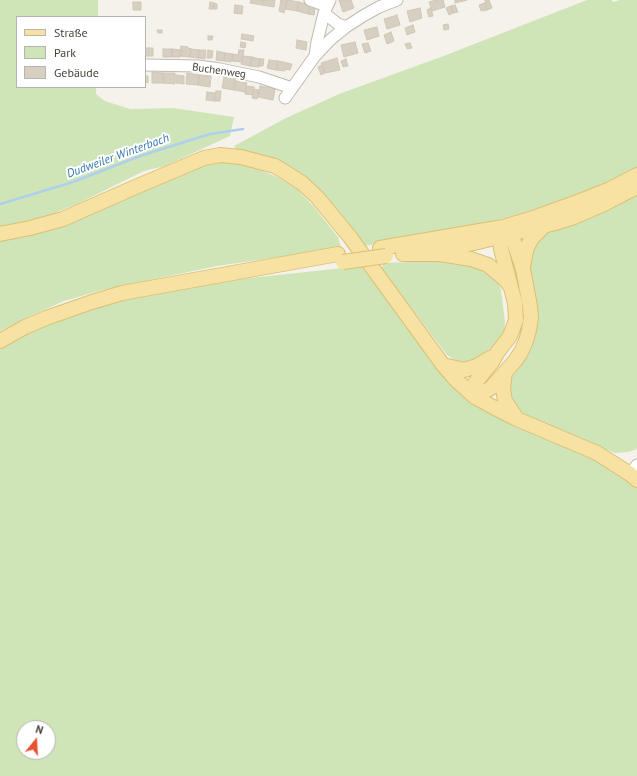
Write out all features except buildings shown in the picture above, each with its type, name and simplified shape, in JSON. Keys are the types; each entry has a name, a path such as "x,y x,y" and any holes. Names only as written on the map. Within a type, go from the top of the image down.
{"main road":[{"path":"0,234 63,219 140,184 204,158 220,155 241,157 274,166 288,174 317,197 350,237 443,365 456,380 475,397 493,408 590,450 635,473"},
{"path":"403,254 474,243 504,233 533,218 608,190 637,175"},
{"path":"0,341 25,327 46,318 92,302 129,292 213,276 383,252 544,226 574,217 602,205 637,187"},
{"path":"523,269 527,247 532,238 544,226"},
{"path":"475,397 491,388 505,372 521,352 526,342 529,330 531,318 530,306 523,269 514,242 504,233"},
{"path":"475,397 474,390 476,383 510,336 516,320 515,303 501,249 504,233"},
{"path":"383,252 403,254 440,254 471,259 488,265 506,280 512,289"},
{"path":"443,365 460,370 470,369 486,361 497,353"},
{"path":"505,372 503,387 505,401 517,419"}],"street":[{"path":"310,0 327,6 338,24 346,27"},
{"path":"285,98 315,56 330,40 346,27 379,7 397,0"},
{"path":"315,56 317,42 327,6"},
{"name":"Buchenweg","path":"146,65 198,66 226,70 258,77 292,88"}],"green space":[{"path":"0,0 98,0 98,16 16,16 16,88 96,88 96,94 105,101 130,109 173,108 234,117 230,136 165,166 144,171 77,204 47,216 0,228"},
{"path":"587,0 612,0 613,2 620,0 637,0 637,167 569,199 466,228 365,246 276,160 260,154 238,151 234,146 286,118 339,94 441,57"},
{"path":"209,161 238,163 253,167 277,177 296,188 314,207 338,237 341,248 217,266 102,290 64,301 0,331 0,241 44,229"},
{"path":"637,191 637,449 628,452 615,453 533,420 513,406 508,379 518,363 531,259 534,247 539,238 548,231"},
{"path":"440,261 482,266 498,280 501,290 505,322 504,332 501,339 489,350 476,358 464,362 456,361 447,355 382,269 383,263"},
{"path":"361,266 431,356 442,373 593,456 637,485 637,776 0,776 0,348 22,335 74,314 129,297 216,280 241,279"}],"waterway":[{"name":"Dudweiler Winterbach","path":"0,204 73,182 140,156 210,134 243,129"}]}
